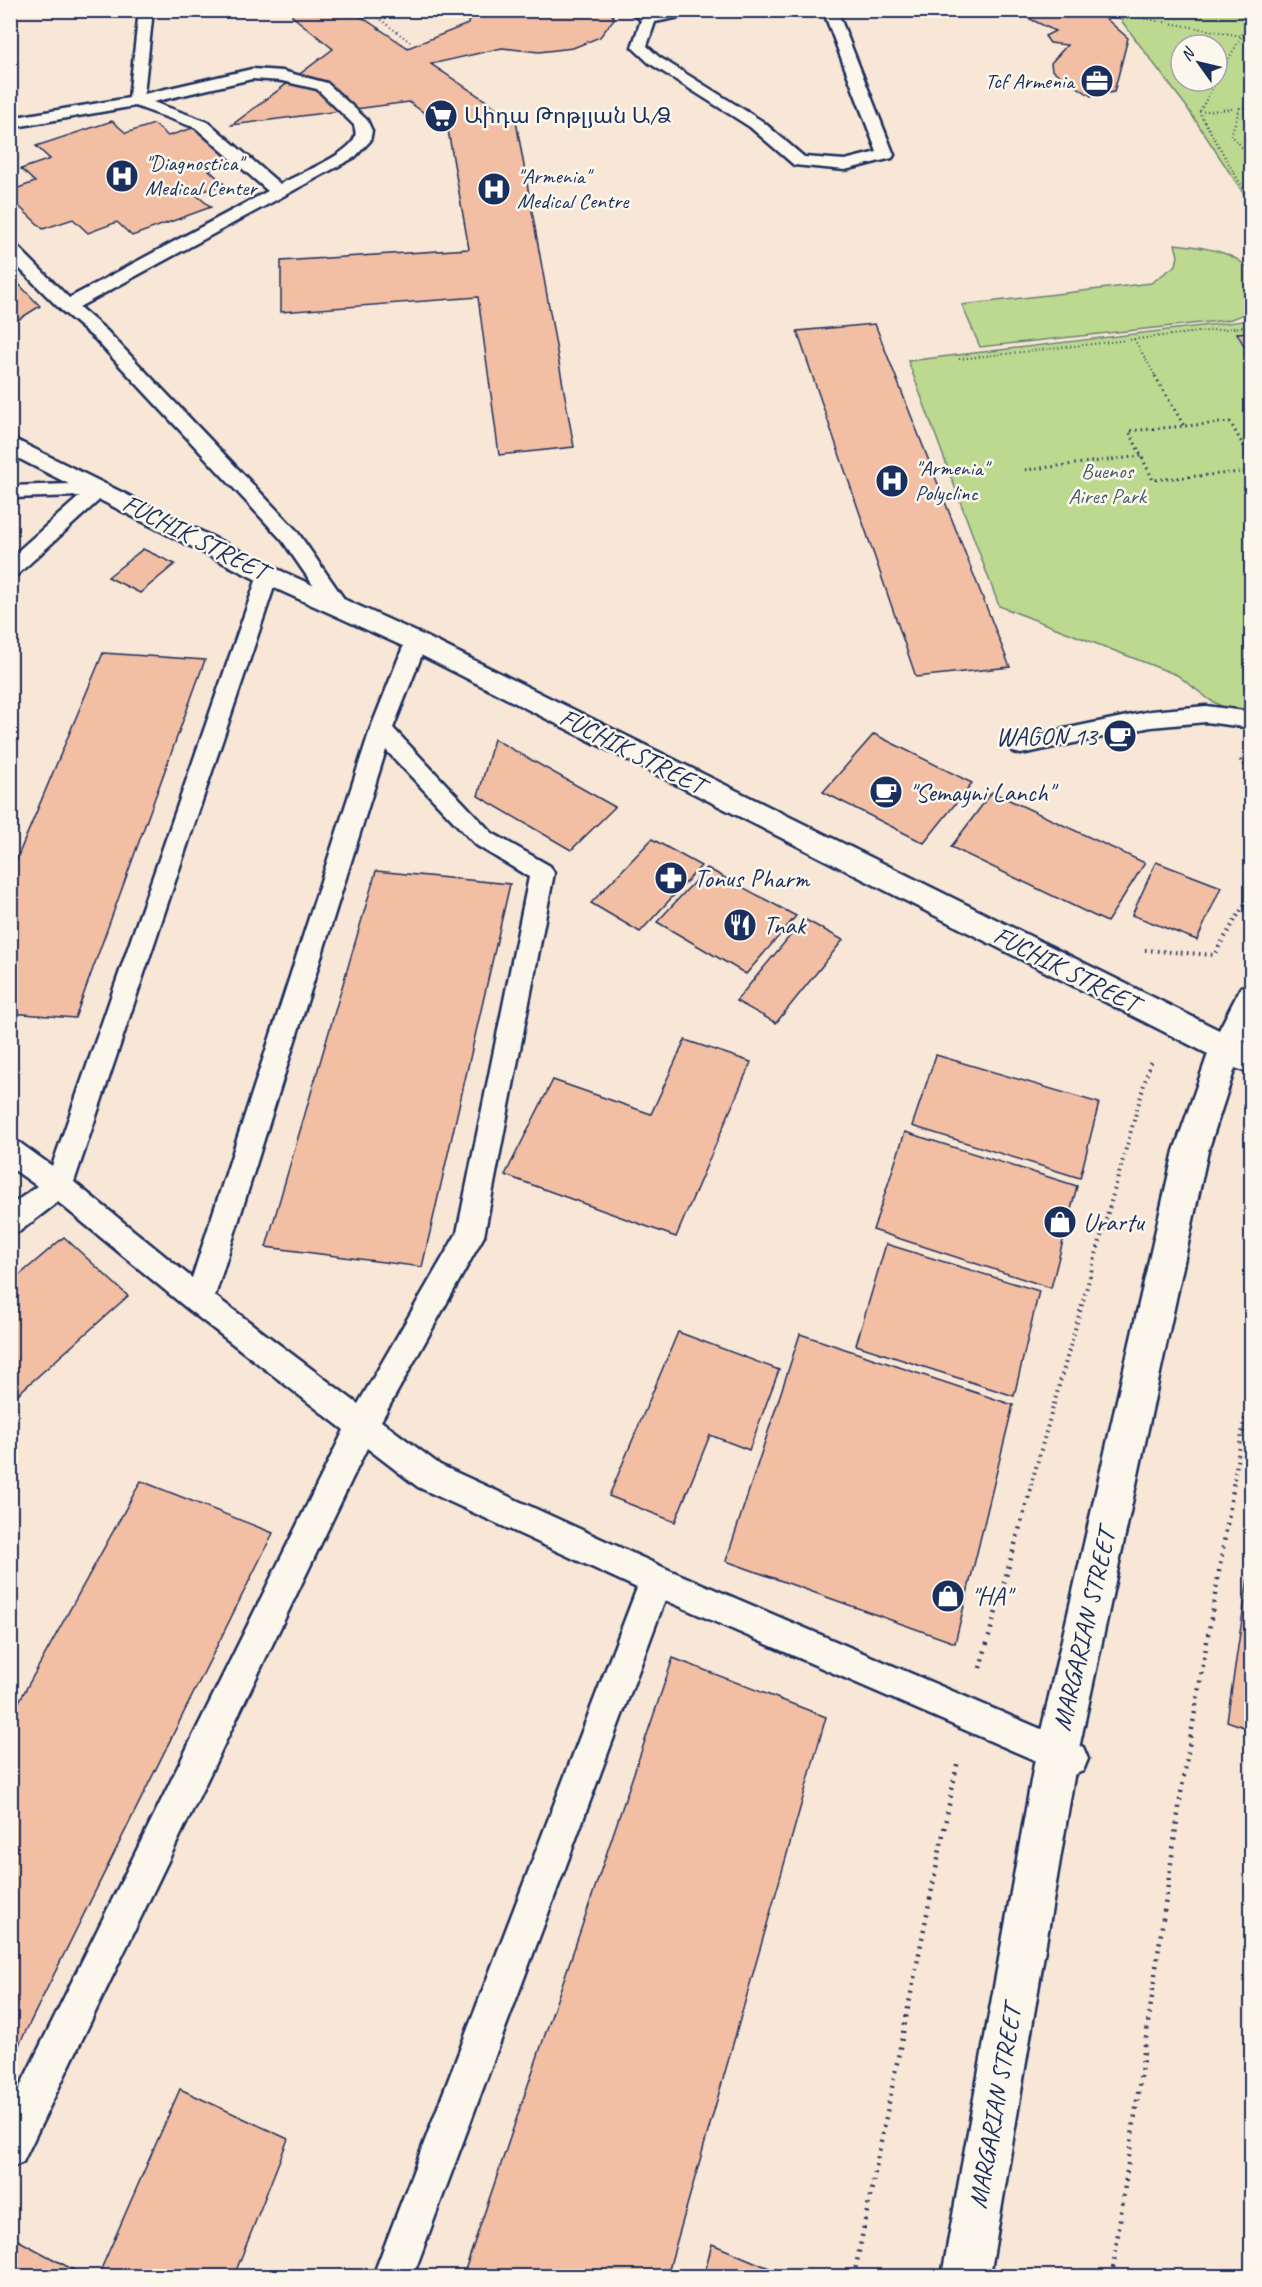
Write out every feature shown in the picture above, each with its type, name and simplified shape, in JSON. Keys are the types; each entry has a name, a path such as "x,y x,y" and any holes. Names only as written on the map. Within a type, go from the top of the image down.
{"street":[{"name":"FUCHIK STREET","path":"10,444 268,575 416,642 1242,1048"},
{"name":"MARGARIAN STREET","path":"966,2277 1066,1757 1205,1156 1242,1048 1251,996"},
{"name":"MARGARIAN STREET","path":"988,2277 1066,1757"}],"lane":[{"path":"136,101 146,10"},
{"path":"634,10 649,19 695,10"},
{"path":"649,19 639,46 654,60 756,124 800,162 844,165 886,155 830,10"},
{"path":"10,123 136,101 252,75 282,76 322,86 361,123 362,141 349,154 67,306"},
{"path":"136,101 202,125 279,192"},
{"path":"10,249 67,306 101,335 289,535 338,606"},
{"path":"10,492 100,489"},
{"path":"10,570 100,489"},
{"path":"10,1222 59,1186 268,575"},
{"path":"200,1301 381,730 416,642"},
{"path":"1022,746 1151,719 1206,714 1251,720"},
{"path":"10,2150 363,1424 470,1236 542,873 484,839 381,730"},
{"path":"10,1151 59,1186 200,1301 429,1476 656,1580 1066,1757"},
{"path":"393,2277 656,1580"}],"path":[{"path":"368,10 410,42"},
{"path":"1145,10 1136,17 1251,38"},
{"path":"1229,58 1251,17"},
{"path":"1199,112 1210,93"},
{"path":"1199,112 1251,106"},
{"path":"1240,108 1231,135 1242,147 1251,151"},
{"path":"1199,112 1251,204"},
{"path":"959,359 1251,326"},
{"path":"1134,339 1184,426"},
{"path":"1251,461 1230,422 1129,431 1153,480 1251,471"},
{"path":"1025,470 1141,456"},
{"path":"1145,950 1214,954 1251,892"},
{"path":"855,2277 967,1715 1151,1059"},
{"path":"1112,2277 1181,1793 1251,1376"}],"green space":[{"path":"1114,11 1251,11 1251,205 1176,93 1229,93 1229,33 1169,33 1169,84"},
{"path":"1175,244 1227,254 1244,265 1251,272 1251,312 1228,320 980,347 962,305 1151,283 1176,265 1178,256"},
{"name":"Buenos Aires Park","path":"1251,320 1251,722 1210,700 1177,675 999,606 908,361"}],"building":[{"name":"\"Armenia\" Medical Centre","path":"292,10 351,10 408,48 468,24 471,10 610,10 614,19 600,37 573,48 539,52 502,48 431,64 516,121 574,447 499,455 478,297 281,312 281,261 469,249 448,130 409,102 232,125 333,49 292,16"},
{"path":"1024,10 1096,10 1128,38 1114,92 1091,96 1052,70 1051,63 1067,45 1050,43 1045,36 1055,31 1026,17"},
{"name":"\"Diagnostica\" Medical Center","path":"112,121 126,133 154,124 168,136 196,127 236,160 209,170 224,184 195,194 211,207 132,236 117,222 88,233 73,219 43,229 10,198 10,191 35,182 21,169 50,159 36,146"},
{"path":"10,275 40,306 10,325"},
{"path":"875,324 1010,667 916,677 797,331"},
{"path":"1252,332 1252,352 1248,353 1237,333"},
{"path":"143,549 175,564 140,593 108,577"},
{"path":"103,653 205,660 75,1018 10,1013 10,875"},
{"path":"874,734 972,783 924,843 823,792"},
{"path":"494,739 615,807 571,850 478,796"},
{"path":"992,792 1145,863 1107,922 951,847"},
{"path":"652,839 701,866 640,932 591,903"},
{"path":"1156,862 1221,887 1197,940 1132,915"},
{"path":"707,868 796,916 746,974 657,922"},
{"path":"376,871 510,884 422,1267 266,1247"},
{"path":"804,919 843,940 776,1023 736,1001"},
{"path":"685,1040 751,1062 676,1237 505,1175 553,1080 651,1114"},
{"path":"936,1055 1099,1103 1080,1178 912,1126"},
{"path":"905,1132 1077,1186 1051,1288 873,1230"},
{"path":"64,1237 128,1296 10,1401 10,1283"},
{"path":"886,1244 1039,1291 1014,1396 856,1345"},
{"path":"678,1332 779,1370 749,1450 710,1435 675,1522 609,1496"},
{"path":"800,1334 1013,1405 955,1643 726,1561"},
{"path":"141,1481 273,1533 10,2063 10,1718"},
{"path":"1252,1551 1252,1730 1227,1721"},
{"path":"673,1658 826,1717 667,2276 463,2276"},
{"path":"180,2089 288,2139 234,2276 98,2276"},
{"path":"10,2236 85,2276 10,2276"},
{"path":"712,2244 788,2276 704,2276"}],"place":[{"name":"Tcf Armenia","path":"1097,81"},
{"name":"Աիդա Թոթլյան Ա/Ձ","path":"441,116"},
{"name":"\"Diagnostica\" Medical Center","path":"122,176"},
{"name":"\"Armenia\" Medical Centre","path":"494,189"},
{"name":"\"Armenia\" Polyclinc","path":"892,481"},
{"name":"WAGON 13","path":"1120,736"},
{"name":"\"Semayni Lanch\"","path":"886,792"},
{"name":"Tonus Pharm","path":"671,878"},
{"name":"Tnak","path":"740,925"},
{"name":"Urartu","path":"1060,1222"},
{"name":"\"HA\"","path":"948,1596"}]}
